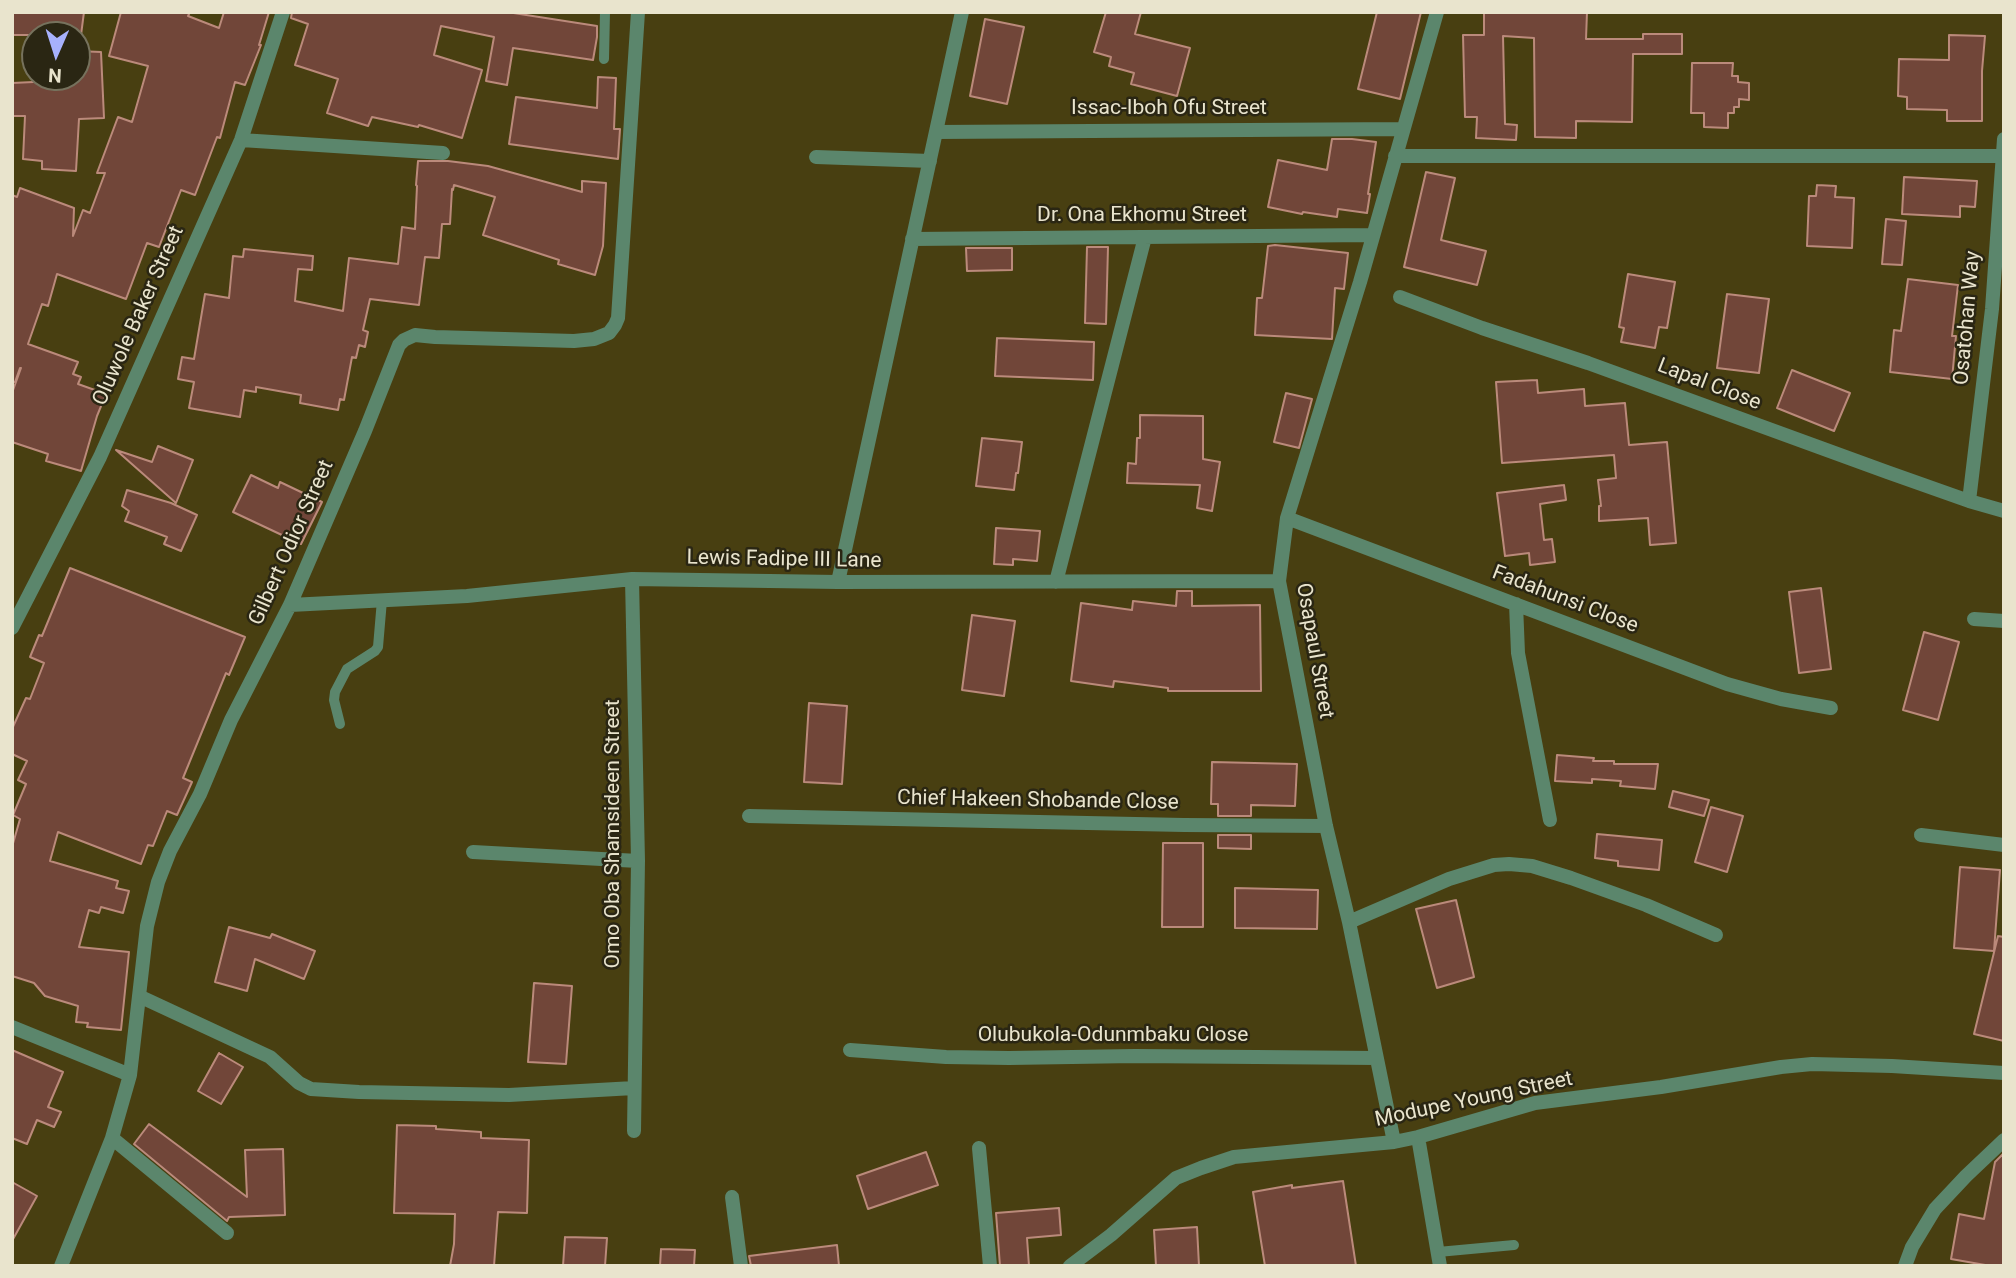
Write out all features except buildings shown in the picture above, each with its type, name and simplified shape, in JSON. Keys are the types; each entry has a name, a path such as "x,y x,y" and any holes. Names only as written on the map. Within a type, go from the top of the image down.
{"street":[{"name":"Oluwole Baker Street","path":"12,628 100,457 241,140 283,12"},
{"name":"Gilbert Odior Street","path":"61,1266 112,1138 130,1075 147,926 158,882 170,850 200,794 230,720 290,605 366,431 395,352 404,340 415,335 574,341 605,335 615,325 619,304 638,12"},
{"path":"838,582 962,12"},
{"name":"Osapaul Street","path":"1394,1142 1349,922 1326,826 1279,581 1287,518 1360,282 1437,12"},
{"name":"Issac-Iboh Ofu Street","path":"936,132 1403,129"},
{"name":"Osatohan Way","path":"1969,501 1998,310 2004,139"},
{"path":"241,140 443,153"},
{"path":"1395,156 2002,156"},
{"path":"817,157 930,161"},
{"name":"Dr. Ona Ekhomu Street","path":"912,239 1372,235"},
{"path":"1056,582 1145,237"},
{"name":"Lapal Close","path":"1400,297 1756,426 2004,511"},
{"name":"Fadahunsi Close","path":"1287,518 1727,684 1781,699 1831,708"},
{"name":"Lewis Fadipe III Lane","path":"290,605 467,596 632,579 838,582 1279,581"},
{"name":"Omo Oba Shamsideen Street","path":"632,579 638,861 634,1131"},
{"path":"1516,604 1518,653 1550,820"},
{"path":"1974,619 2004,621"},
{"name":"Chief Hakeen Shobande Close","path":"749,816 1326,826"},
{"path":"1921,835 2004,845"},
{"path":"473,852 638,861"},
{"path":"1349,922 1449,879 1494,865 1509,864 1532,866 1571,878 1646,905 1716,935"},
{"path":"141,997 270,1057 299,1083 311,1089 509,1095 634,1088"},
{"path":"12,1027 130,1075"},
{"name":"Olubukola-Odunmbaku Close","path":"850,1050 1009,1058 1376,1058"},
{"name":"Modupe Young Street","path":"1070,1266 1111,1235 1176,1178 1234,1157 1394,1142 1418,1138 1535,1103 1661,1087 1781,1067 1825,1064 2004,1073"},
{"path":"112,1138 227,1233"},
{"path":"1418,1138 1439,1259"},
{"path":"1905,1266 1912,1247 1935,1209 2004,1140"},
{"path":"979,1148 990,1266"},
{"path":"732,1197 741,1266"}],"lane":[{"path":"604,59 606,12"},
{"path":"340,724 334,700 335,692 347,668 378,647 382,600"},
{"path":"1439,1259 1514,1245"}]}
